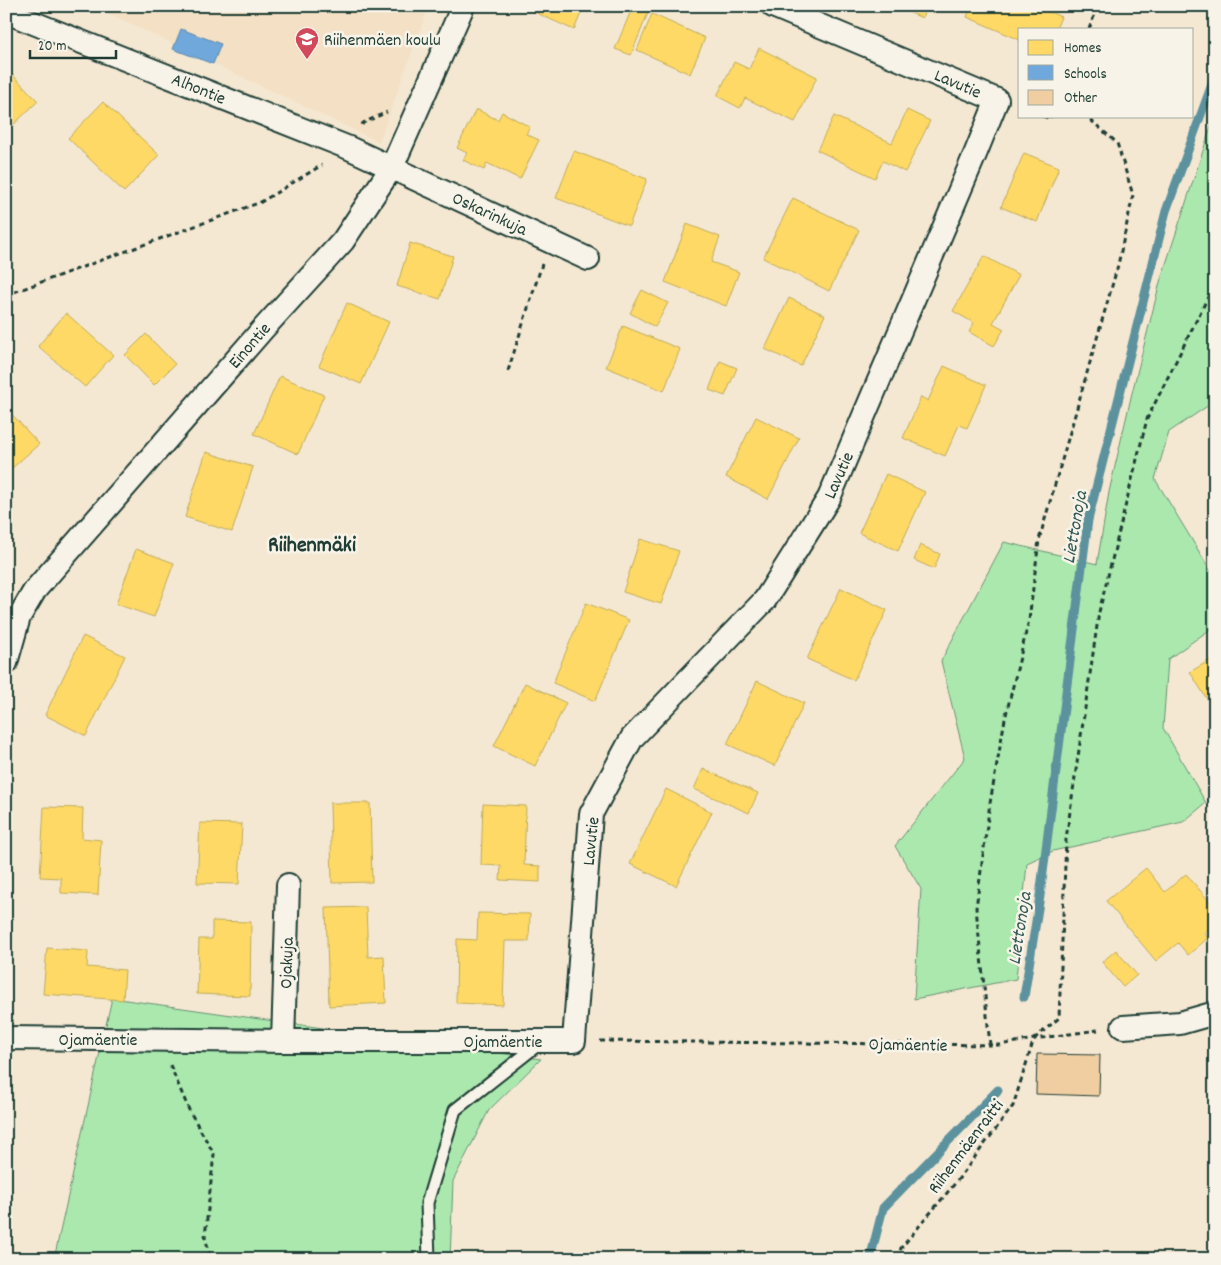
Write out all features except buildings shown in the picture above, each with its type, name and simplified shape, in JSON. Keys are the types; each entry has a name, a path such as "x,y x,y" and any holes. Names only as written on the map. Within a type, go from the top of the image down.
{"street":[{"name":"Einontie","path":"6,663 12,612 35,590 263,328 343,241 392,167 463,6"},
{"name":"Lavutie","path":"574,1041 591,814 632,738 765,600 828,498 997,100 773,6"},
{"name":"Alhontie","path":"6,12 349,148 392,167"},
{"name":"Oskarinkuja","path":"392,167 588,259"},
{"name":"Ojakuja","path":"283,1041 288,885"},
{"path":"1123,1027 1180,1023 1215,1014"},
{"name":"Ojamäentie","path":"6,1038 283,1041 574,1041"}],"lane":[{"path":"429,1259 427,1204 455,1110 542,1041"}],"path":[{"path":"1089,28 1098,6"},
{"path":"6,294 261,202 349,148 363,123 391,110"},
{"path":"990,1045 976,908 990,803 1005,719 1029,620 1039,540 1118,265 1133,195 1117,143 1088,118"},
{"path":"508,371 549,241"},
{"path":"1034,1038 1059,1018 1066,839 1099,612 1147,419 1215,283"},
{"name":"Ojamäentie","path":"574,1041 999,1045 1034,1038 1123,1027"},
{"name":"Riihenmäenraitti","path":"898,1259 901,1248 957,1181 1013,1106 1034,1038"},
{"path":"160,1039 189,1110 214,1154 205,1237 211,1259"}],"shaded area":[{"name":"Riihenmäen koulu","path":"99,6 429,6 379,142 99,9"}],"green space":[{"path":"1215,114 1215,401 1169,432 1155,479 1215,578 1215,626 1168,659 1163,728 1206,803 1183,822 1053,851 1027,863 1016,979 914,999 921,889 895,846 965,758 941,661 1004,542 1097,564 1109,492 1160,282"},
{"path":"112,998 541,1059 489,1110 453,1181 450,1259 54,1259"}],"waterway":[{"name":"Liettonoja","path":"1024,997 1040,896 1088,520 1166,211 1215,76"},
{"name":"Liettonoja","path":"870,1259 883,1208 998,1090"}],"place":[{"name":"Riihenmäen koulu","path":"307,60"}],"district":[{"name":"Riihenmäki","path":"312,543"}]}
